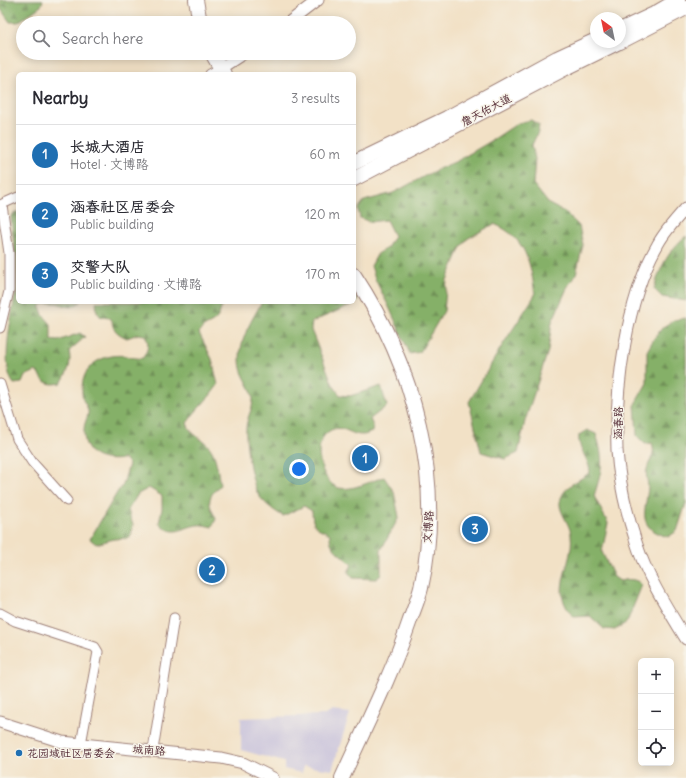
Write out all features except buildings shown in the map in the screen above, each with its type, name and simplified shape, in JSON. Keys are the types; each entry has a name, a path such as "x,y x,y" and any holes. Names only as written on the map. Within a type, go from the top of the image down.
{"main road":[{"path":"196,0 199,16"},
{"path":"626,27 654,14 678,0"},
{"name":"詹天佑大道","path":"626,39 686,8"},
{"name":"詹天佑大道","path":"356,162 447,118 557,58 590,43"},
{"name":"詹天佑大道","path":"356,178 564,69 608,48"},
{"path":"215,60 219,72"},
{"name":"文博路","path":"342,778 388,677 404,637 420,589 428,537 430,502 426,459 421,430 412,397 386,329 375,306 356,278"}],"street":[{"path":"297,16 318,0"},
{"path":"219,72 235,60"},
{"path":"0,328 9,291 9,253 1,205 16,198"},
{"name":"涵春路","path":"686,208 658,243 647,266 632,308 623,357 619,400 617,450 622,488 637,546 663,602 686,640"},
{"path":"0,384 17,439 32,462 67,501"},
{"path":"0,613 15,621 95,647 98,652 81,744"},
{"path":"153,750 174,618"},
{"name":"城南路","path":"0,722 62,742 221,758 243,763 273,778"}],"shaded area":[{"path":"331,711 350,713 332,770 303,766 302,773 284,769 284,762 241,750 241,718 325,715"}],"green space":[{"path":"0,0 43,0 41,6 27,16 16,16 16,22 10,22 0,8"},
{"path":"531,120 539,125 538,132 532,145 535,159 533,184 549,204 566,213 579,226 583,245 576,274 568,286 552,322 548,351 525,421 518,453 505,459 481,452 469,402 500,349 535,295 529,262 520,244 513,236 494,224 467,239 460,249 447,280 444,311 420,352 410,354 376,281 371,266 378,253 387,248 394,236 386,220 370,222 360,218 358,209 364,201 393,193 436,170 457,161 518,123"},
{"path":"16,212 16,278 15,256 11,216"},
{"path":"686,236 686,301 662,297 654,289 659,273 670,253"},
{"path":"16,287 16,304 43,304 40,306 43,315 51,324 51,340 58,341 80,333 85,337 69,351 69,368 61,383 52,384 46,382 36,371 25,376 22,383 14,384 10,376 7,355 9,330"},
{"path":"59,304 77,304 71,307"},
{"path":"96,304 222,304 218,316 215,320 205,326 199,333 212,359 218,385 187,423 191,431 209,447 214,455 216,463 220,485 210,497 211,508 216,519 212,527 199,525 191,526 178,531 165,528 159,523 162,509 162,496 149,488 138,494 128,510 133,525 130,538 114,539 96,544 90,539 123,485 129,464 124,459 115,460 101,458 90,451 86,446 84,438 84,425 88,412 83,400 82,384 88,369 96,362 110,356 118,355 143,358 148,344 145,335 138,334 127,338 118,333 114,329 112,320 108,317 101,317 97,312"},
{"path":"261,304 353,304 312,322 311,330 333,385 340,395 350,396 381,386 387,406 370,419 373,426 372,432 359,435 339,428 331,430 324,435 320,443 319,452 323,470 333,485 344,489 356,487 384,477 394,492 399,517 381,550 381,575 376,579 353,578 348,572 352,565 334,548 330,539 330,534 318,528 314,524 312,511 304,506 283,516 268,506 259,495 255,486 247,452 246,425 253,403 253,395 242,372 240,359 243,342 253,317"},
{"path":"686,318 686,503 677,531 668,537 651,528 645,518 648,487 646,471 653,454 653,447 652,443 645,444 637,436 635,404 647,383 647,351 655,337 663,327 674,320"},
{"path":"587,430 596,434 601,451 601,472 594,496 608,523 602,552 614,577 620,581 635,580 642,585 627,622 615,630 604,629 590,616 574,617 566,607 563,597 562,587 571,546 571,535 560,507 560,503 561,498 567,489 590,472 588,462 581,449 579,440 579,435"}],"place":[{"name":"长城大酒店","path":"365,458"},
{"name":"交警大队","path":"475,529"},
{"name":"涵春社区居委会","path":"212,570"},
{"name":"花园域社区居委会","path":"19,753"}]}
